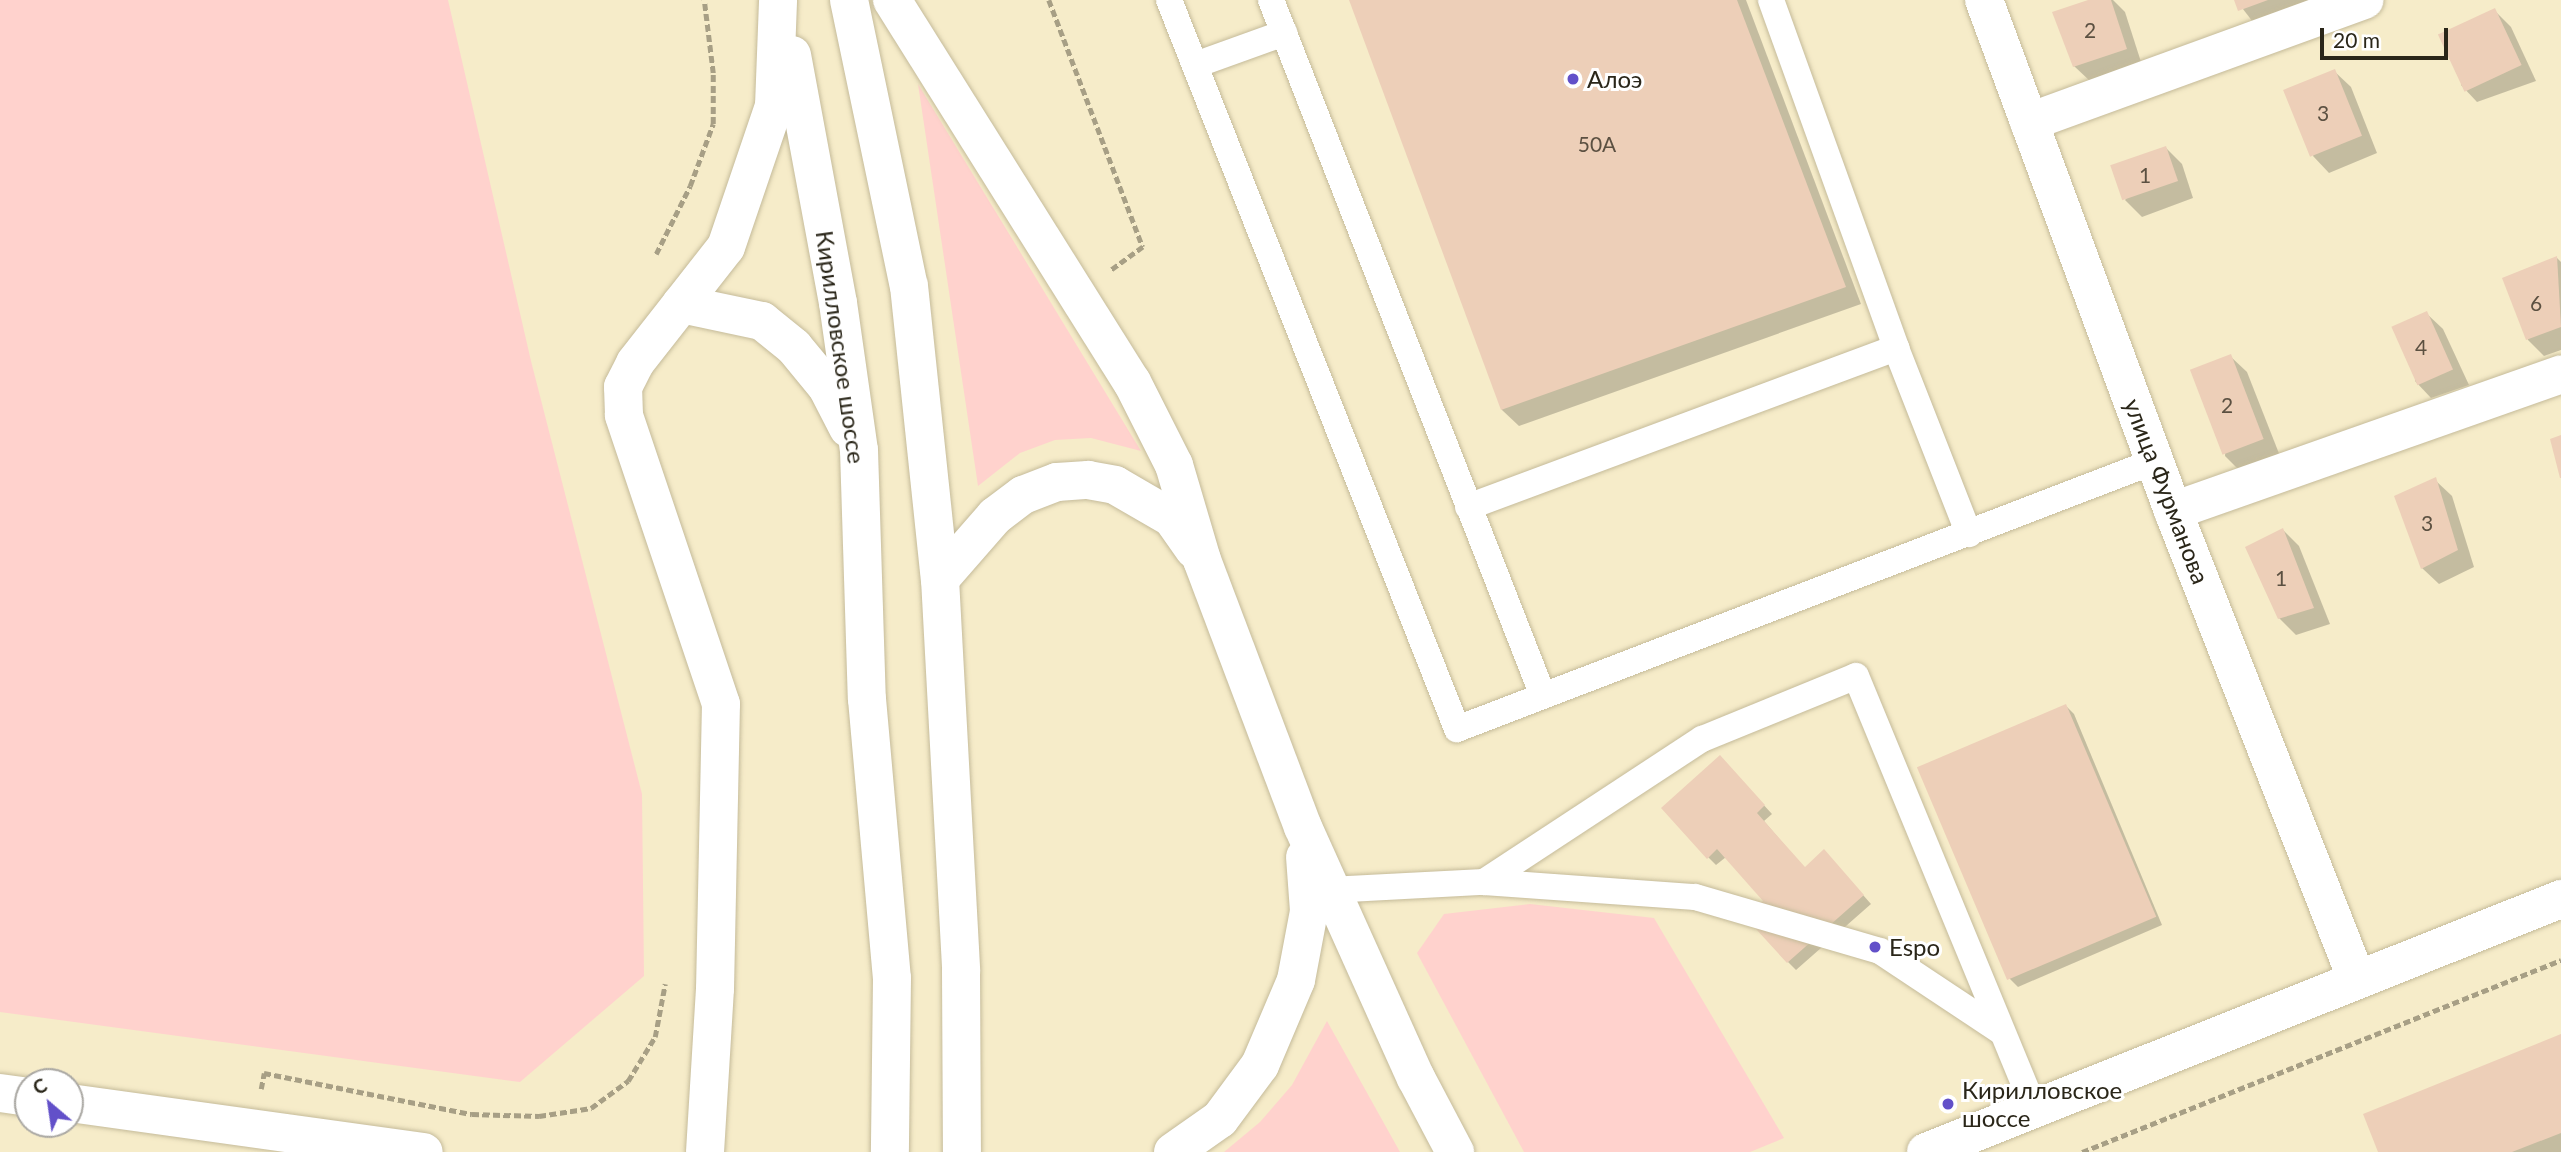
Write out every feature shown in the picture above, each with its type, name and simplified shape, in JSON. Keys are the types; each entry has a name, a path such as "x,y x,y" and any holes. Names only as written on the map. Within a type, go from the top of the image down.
{"main road":[{"path":"705,1152 715,989 720,704 623,401 627,374 726,247 765,142 774,106 780,0"},
{"name":"Кирилловское шоссе","path":"780,0 838,303 859,450 867,699 891,978 890,1152"},
{"path":"849,0 909,286 940,579 961,971 962,1152"},
{"path":"892,0 1132,382 1174,466 1202,560 1303,827 1329,890 1455,1152"},
{"name":"улица Фурманова","path":"1984,0 2173,511 2357,980"},
{"path":"2029,122 2365,0"},
{"path":"681,303 762,321 773,329 827,387 859,450"},
{"path":"2173,511 2561,374"},
{"path":"940,579 995,516 1023,495 1057,482 1115,485 1172,518 1202,560"},
{"path":"1173,1152 1220,1119 1261,1065 1296,980 1309,911 1303,827"},
{"path":"1926,1152 2561,899"},
{"path":"84,1105 370,1149 424,1152"}],"lane":[{"path":"1169,0 1457,729 2155,461"},
{"path":"1271,0 1543,696"},
{"path":"1771,0 1896,348 1969,534"},
{"path":"1195,65 1284,33"},
{"path":"1468,507 1896,348"},
{"path":"1484,882 1702,739 1856,676 1999,1030 2035,1110"},
{"path":"1329,890 1484,882 1695,897 1880,951 1999,1030"}],"path":[{"path":"656,254 690,186 713,124 713,73 704,0"},
{"path":"1049,0 1143,247 1102,276"},
{"path":"2082,1152 2561,960"},
{"path":"264,1073 472,1114 539,1116 591,1108 628,1081 655,1037 665,984"}],"shaded area":[{"path":"0,0 448,0 531,361 642,794 644,976 520,1082 0,1012"},
{"path":"918,84 1141,451 1091,438 1055,440 1020,453 978,486"},
{"path":"1530,904 1654,918 1784,1138 1750,1152 1524,1152 1417,953 1444,914"},
{"path":"1327,1021 1400,1152 1224,1152 1260,1122 1292,1085"}],"building":[{"path":"1349,0 1737,0 1846,287 1501,410"},
{"path":"2088,0 2111,0 2127,49 2073,67 2052,12"},
{"path":"2234,0 2268,0 2238,11"},
{"path":"2495,8 2522,65 2465,92 2438,35"},
{"path":"2335,69 2362,136 2310,157 2283,90"},
{"path":"2166,146 2178,181 2122,200 2110,165"},
{"path":"2557,256 2561,327 2526,340 2502,278"},
{"path":"2427,311 2453,369 2417,385 2391,327"},
{"path":"2231,354 2264,439 2223,455 2190,370"},
{"path":"2561,435 2561,478 2560,478 2550,439"},
{"path":"2436,477 2458,550 2421,569 2394,496"},
{"path":"2283,528 2314,608 2278,619 2245,547"},
{"path":"2066,704 2156,917 2007,980 1917,767"},
{"path":"1720,755 1765,805 1757,813 1805,867 1824,849 1864,895 1787,963 1745,917 1763,901 1717,849 1707,859 1661,808"},
{"path":"2561,1034 2561,1133 2512,1152 2378,1152 2363,1114"}],"place":[{"name":"Алоэ","path":"1573,79"},
{"name":"Espo","path":"1875,947"},
{"name":"Кирилловское шоссе","path":"1948,1104"}]}
